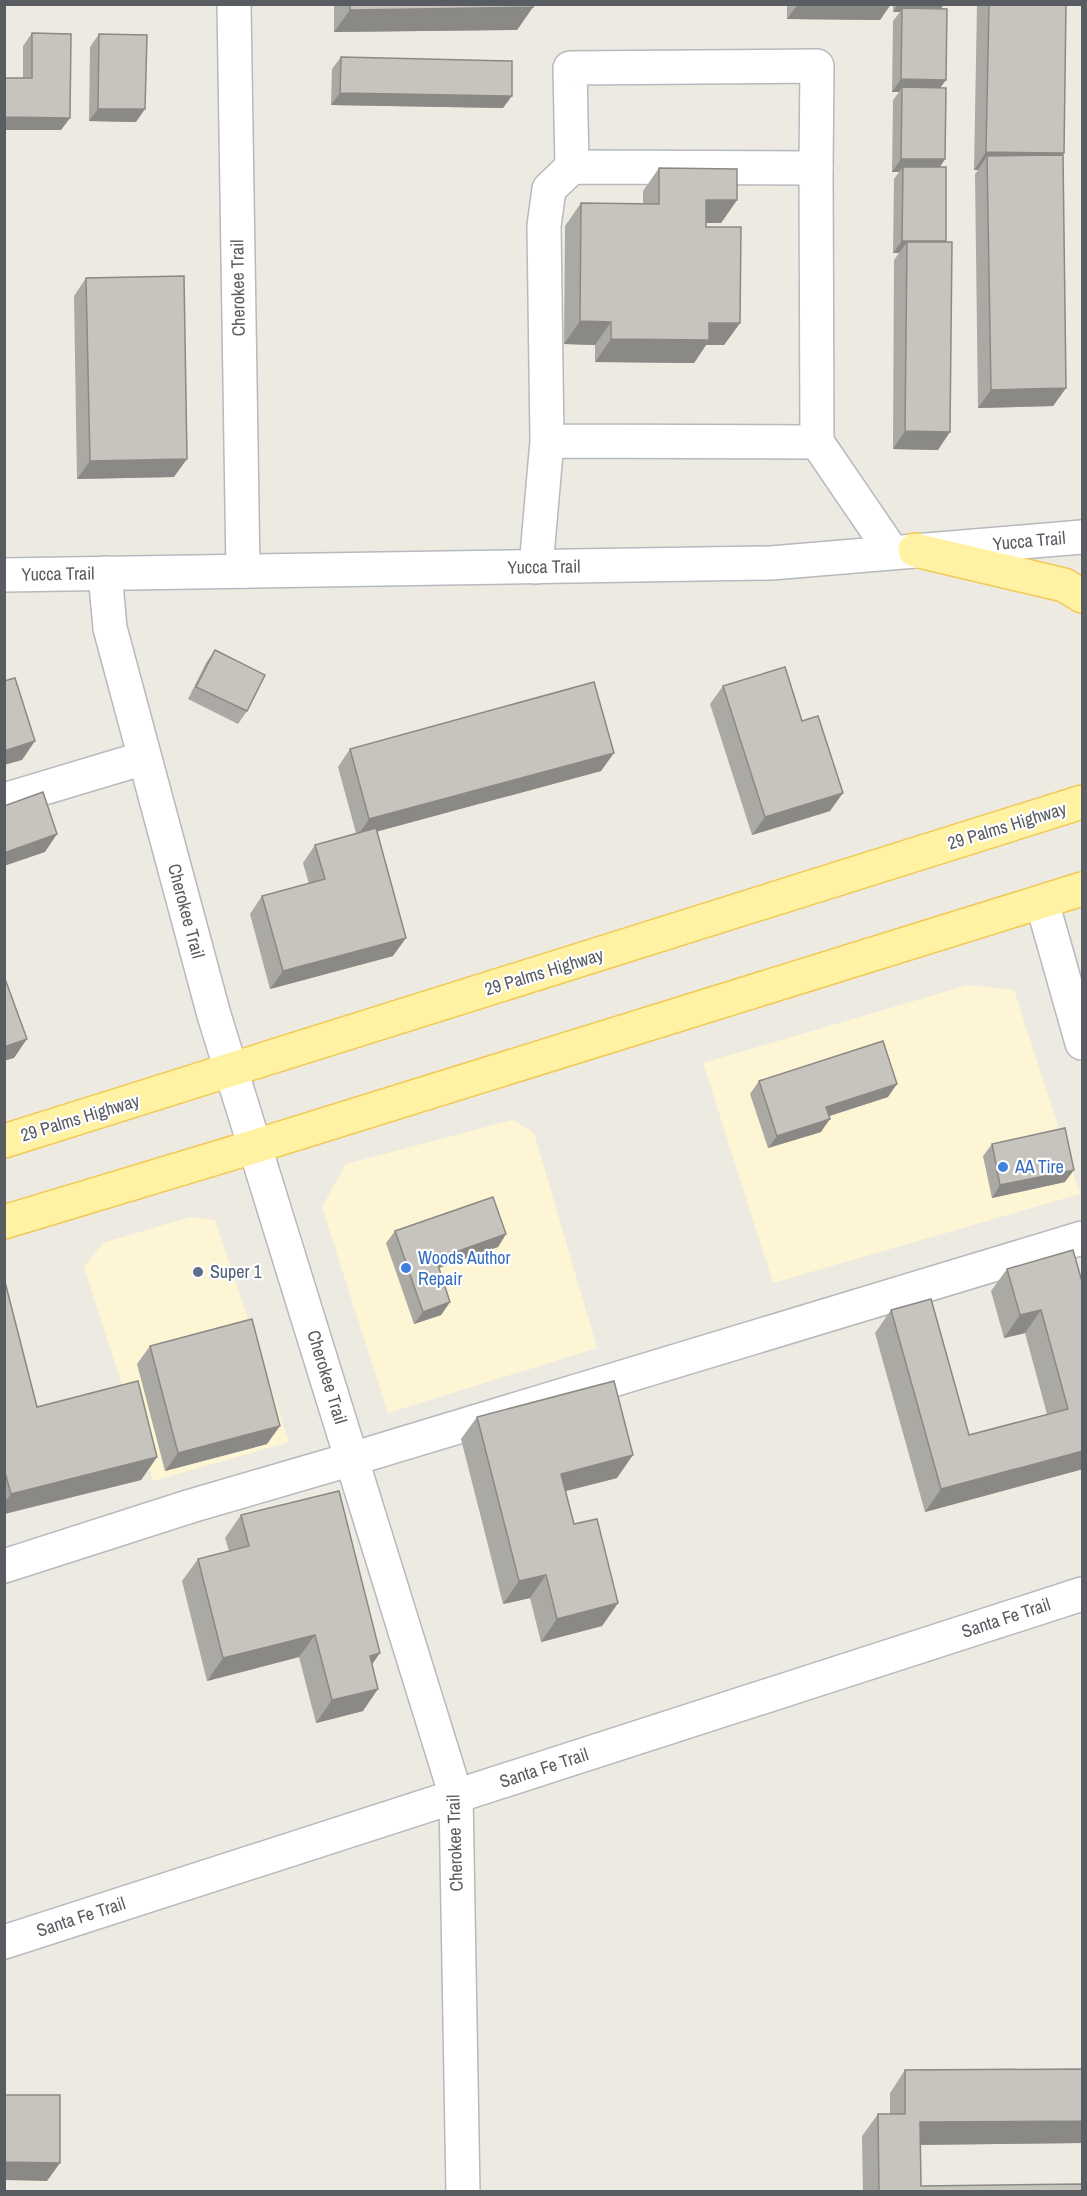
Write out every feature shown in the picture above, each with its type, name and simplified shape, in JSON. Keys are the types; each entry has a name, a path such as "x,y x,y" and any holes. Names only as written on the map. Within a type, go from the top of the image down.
{"main road":[{"path":"903,551 1064,585 1083,596"},
{"name":"29 Palms Highway","path":"4,1141 1083,802"},
{"path":"4,1222 1083,889"}],"street":[{"name":"Cherokee Trail","path":"234,4 243,571"},
{"path":"572,167 570,68 817,66 817,442 903,551"},
{"path":"536,567 547,441 544,226 549,189 572,167 816,168"},
{"path":"547,441 817,442"},
{"name":"Yucca Trail","path":"4,575 771,563 1083,537"},
{"name":"Cherokee Trail","path":"105,573 110,628 214,1015 456,1796 464,2192"},
{"path":"4,800 144,758"},
{"path":"1042,902 1083,1043"},
{"path":"4,1566 191,1506 1083,1238"},
{"name":"Santa Fe Trail","path":"4,1942 1083,1594"}],"shaded area":[{"path":"968,985 1014,990 1080,1194 773,1283 703,1063"},
{"path":"512,1120 534,1133 597,1348 388,1413 322,1207 346,1164"},
{"path":"190,1217 215,1220 289,1442 153,1481 84,1267 103,1243"}],"building":[{"path":"350,4 533,4 533,7 350,10"},
{"path":"989,4 1066,4 1064,153 986,152"},
{"path":"902,8 947,9 946,80 901,79"},
{"path":"32,33 71,34 70,118 4,117 4,78 32,78"},
{"path":"99,34 147,35 145,109 98,109"},
{"path":"341,57 512,61 512,96 340,93"},
{"path":"902,87 946,88 945,159 901,159"},
{"path":"1063,155 1066,388 991,390 987,156"},
{"path":"903,167 946,167 946,241 902,241"},
{"path":"659,168 737,169 737,200 706,200 706,227 741,227 740,323 709,323 709,340 611,339 611,322 580,321 581,203 659,204"},
{"path":"907,242 952,242 950,432 905,431"},
{"path":"184,276 187,459 90,461 86,278"},
{"path":"215,650 265,675 247,711 196,687"},
{"path":"785,667 802,721 818,716 843,793 765,817 723,686"},
{"path":"15,678 35,741 4,751 4,681"},
{"path":"594,682 614,753 369,819 350,749"},
{"path":"43,792 57,834 4,853 4,806"},
{"path":"376,828 406,938 283,971 262,896 325,879 315,845"},
{"path":"4,976 27,1039 4,1047"},
{"path":"883,1041 897,1084 826,1107 830,1119 777,1136 759,1081"},
{"path":"1065,1128 1074,1170 1000,1185 992,1144"},
{"path":"493,1197 506,1234 436,1259 450,1302 423,1312 395,1231"},
{"path":"1073,1250 1083,1285 1083,1451 941,1489 891,1310 931,1299 969,1435 1068,1409 1041,1310 1020,1315 1007,1269"},
{"path":"4,1278 37,1407 138,1381 157,1457 11,1494 4,1469"},
{"path":"252,1319 280,1426 178,1453 150,1346"},
{"path":"614,1381 633,1455 561,1474 574,1524 597,1519 618,1603 557,1619 546,1575 519,1581 477,1417"},
{"path":"339,1491 380,1653 370,1656 378,1689 332,1700 315,1635 223,1658 198,1559 249,1546 241,1515"},
{"path":"1083,2069 1083,2121 920,2122 921,2186 1083,2184 1083,2192 879,2192 878,2114 905,2114 905,2070"},
{"path":"4,2095 60,2095 60,2163 4,2162"}],"place":[{"name":"AA Tire","path":"1003,1167"},
{"name":"Woods Author Repair","path":"406,1268"},
{"name":"Super 1","path":"198,1272"}]}
